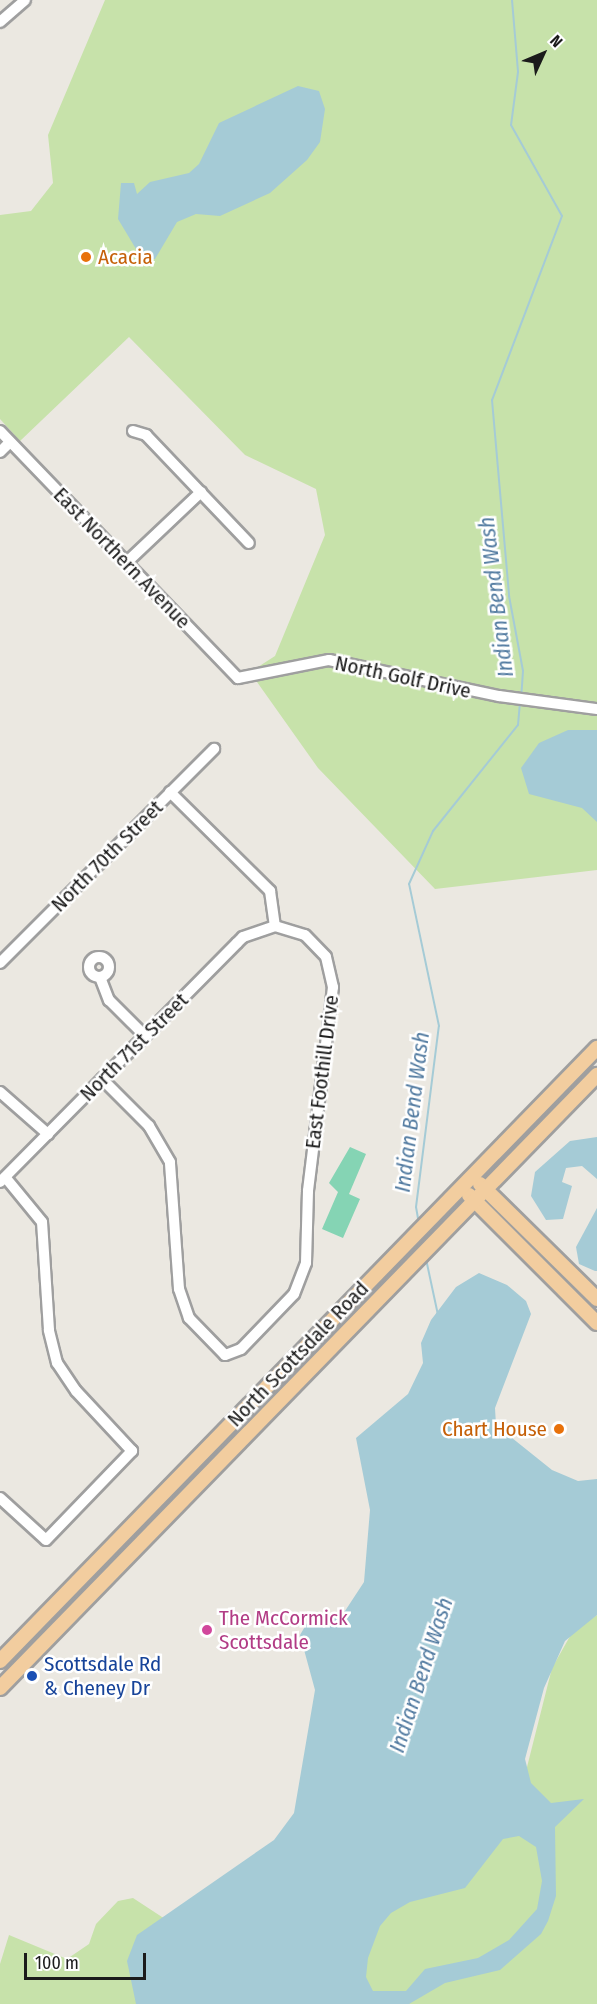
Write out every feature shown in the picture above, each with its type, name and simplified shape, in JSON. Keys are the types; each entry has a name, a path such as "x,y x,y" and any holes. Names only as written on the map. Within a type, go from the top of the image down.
{"main road":[{"name":"North Scottsdale Road","path":"0,1661 597,1048"},
{"name":"North Scottsdale Road","path":"0,1688 597,1075"},
{"path":"472,1177 597,1299"},
{"path":"460,1189 475,1200 597,1323"}],"street":[{"path":"0,22 25,0"},
{"name":"East Northern Avenue","path":"0,431 232,673 247,679"},
{"path":"132,431 146,435 249,543"},
{"path":"0,452 10,441"},
{"path":"127,562 201,492"},
{"name":"North Golf Drive","path":"247,679 329,660 498,696 597,709"},
{"name":"North 70th Street","path":"2,958 214,749"},
{"path":"170,792 270,891 275,926"},
{"name":"North 71st Street","path":"2,1180 242,938 275,926"},
{"name":"East Foothill Drive","path":"102,1079 164,1148 175,1186 181,1300 195,1327 231,1355 277,1312 300,1282 333,987 320,947 298,932 275,926"},
{"path":"100,977 109,1000 145,1036"},
{"path":"0,1092 48,1134"},
{"path":"0,1498 46,1540 132,1451 76,1392 57,1363 49,1330 42,1222 2,1180"}],"green space":[{"path":"105,0 597,0 597,870 435,889 318,768 250,672 275,656 325,535 316,489 245,455 129,337 20,441 0,419 0,215 31,211 53,183 48,135"},
{"path":"350,1147 366,1154 349,1194 360,1199 343,1238 322,1229 338,1192 329,1183"},
{"path":"597,1615 597,2004 0,2004 0,1964 9,1935 67,1959 89,1944 96,1924 118,1901 133,1898 249,1974 526,1771 552,1668 573,1631"}],"water":[{"path":"298,86 319,91 325,109 320,142 307,160 270,193 220,216 196,214 177,222 155,259 142,259 118,219 121,183 134,183 137,194 150,182 189,173 199,164 219,123"},
{"path":"568,730 597,730 597,822 582,808 529,794 521,768 539,743"},
{"path":"597,1137 597,1179 582,1166 566,1168 562,1182 572,1186 563,1219 546,1220 531,1196 535,1172 570,1141"},
{"path":"597,1208 597,1271 595,1271 579,1264 576,1247"},
{"path":"479,1273 507,1285 526,1301 531,1314 495,1408 496,1425 552,1470 578,1481 597,1479 597,1615 565,1641 544,1688 525,1759 531,1783 551,1803 584,1799 555,1827 556,1896 548,1921 541,1934 500,1970 445,1983 409,2004 136,2004 127,1961 137,1935 274,1840 294,1813 315,1690 300,1635 310,1618 345,1611 364,1582 370,1510 356,1438 408,1394 423,1363 421,1343 431,1320 456,1287","holes":["519,1836 536,1847 542,1881 537,1909 509,1940 478,1958 425,1969 406,1991 373,1991 366,1977 368,1958 380,1926 391,1913 410,1902 465,1888 503,1839"]}],"waterway":[{"name":"Indian Bend Wash","path":"512,0 518,72 511,125 562,216 492,400 509,596 523,671 521,697"},
{"name":"Indian Bend Wash","path":"419,1224 416,1207 439,1026 409,884 433,831 518,725 520,702"},
{"name":"Indian Bend Wash","path":"426,1259 438,1315"}],"place":[{"name":"Acacia","path":"86,257"},
{"name":"Chart House","path":"559,1429"},
{"name":"The McCormick Scottsdale","path":"207,1630"},
{"name":"Scottsdale Rd & Cheney Dr","path":"32,1676"}]}
